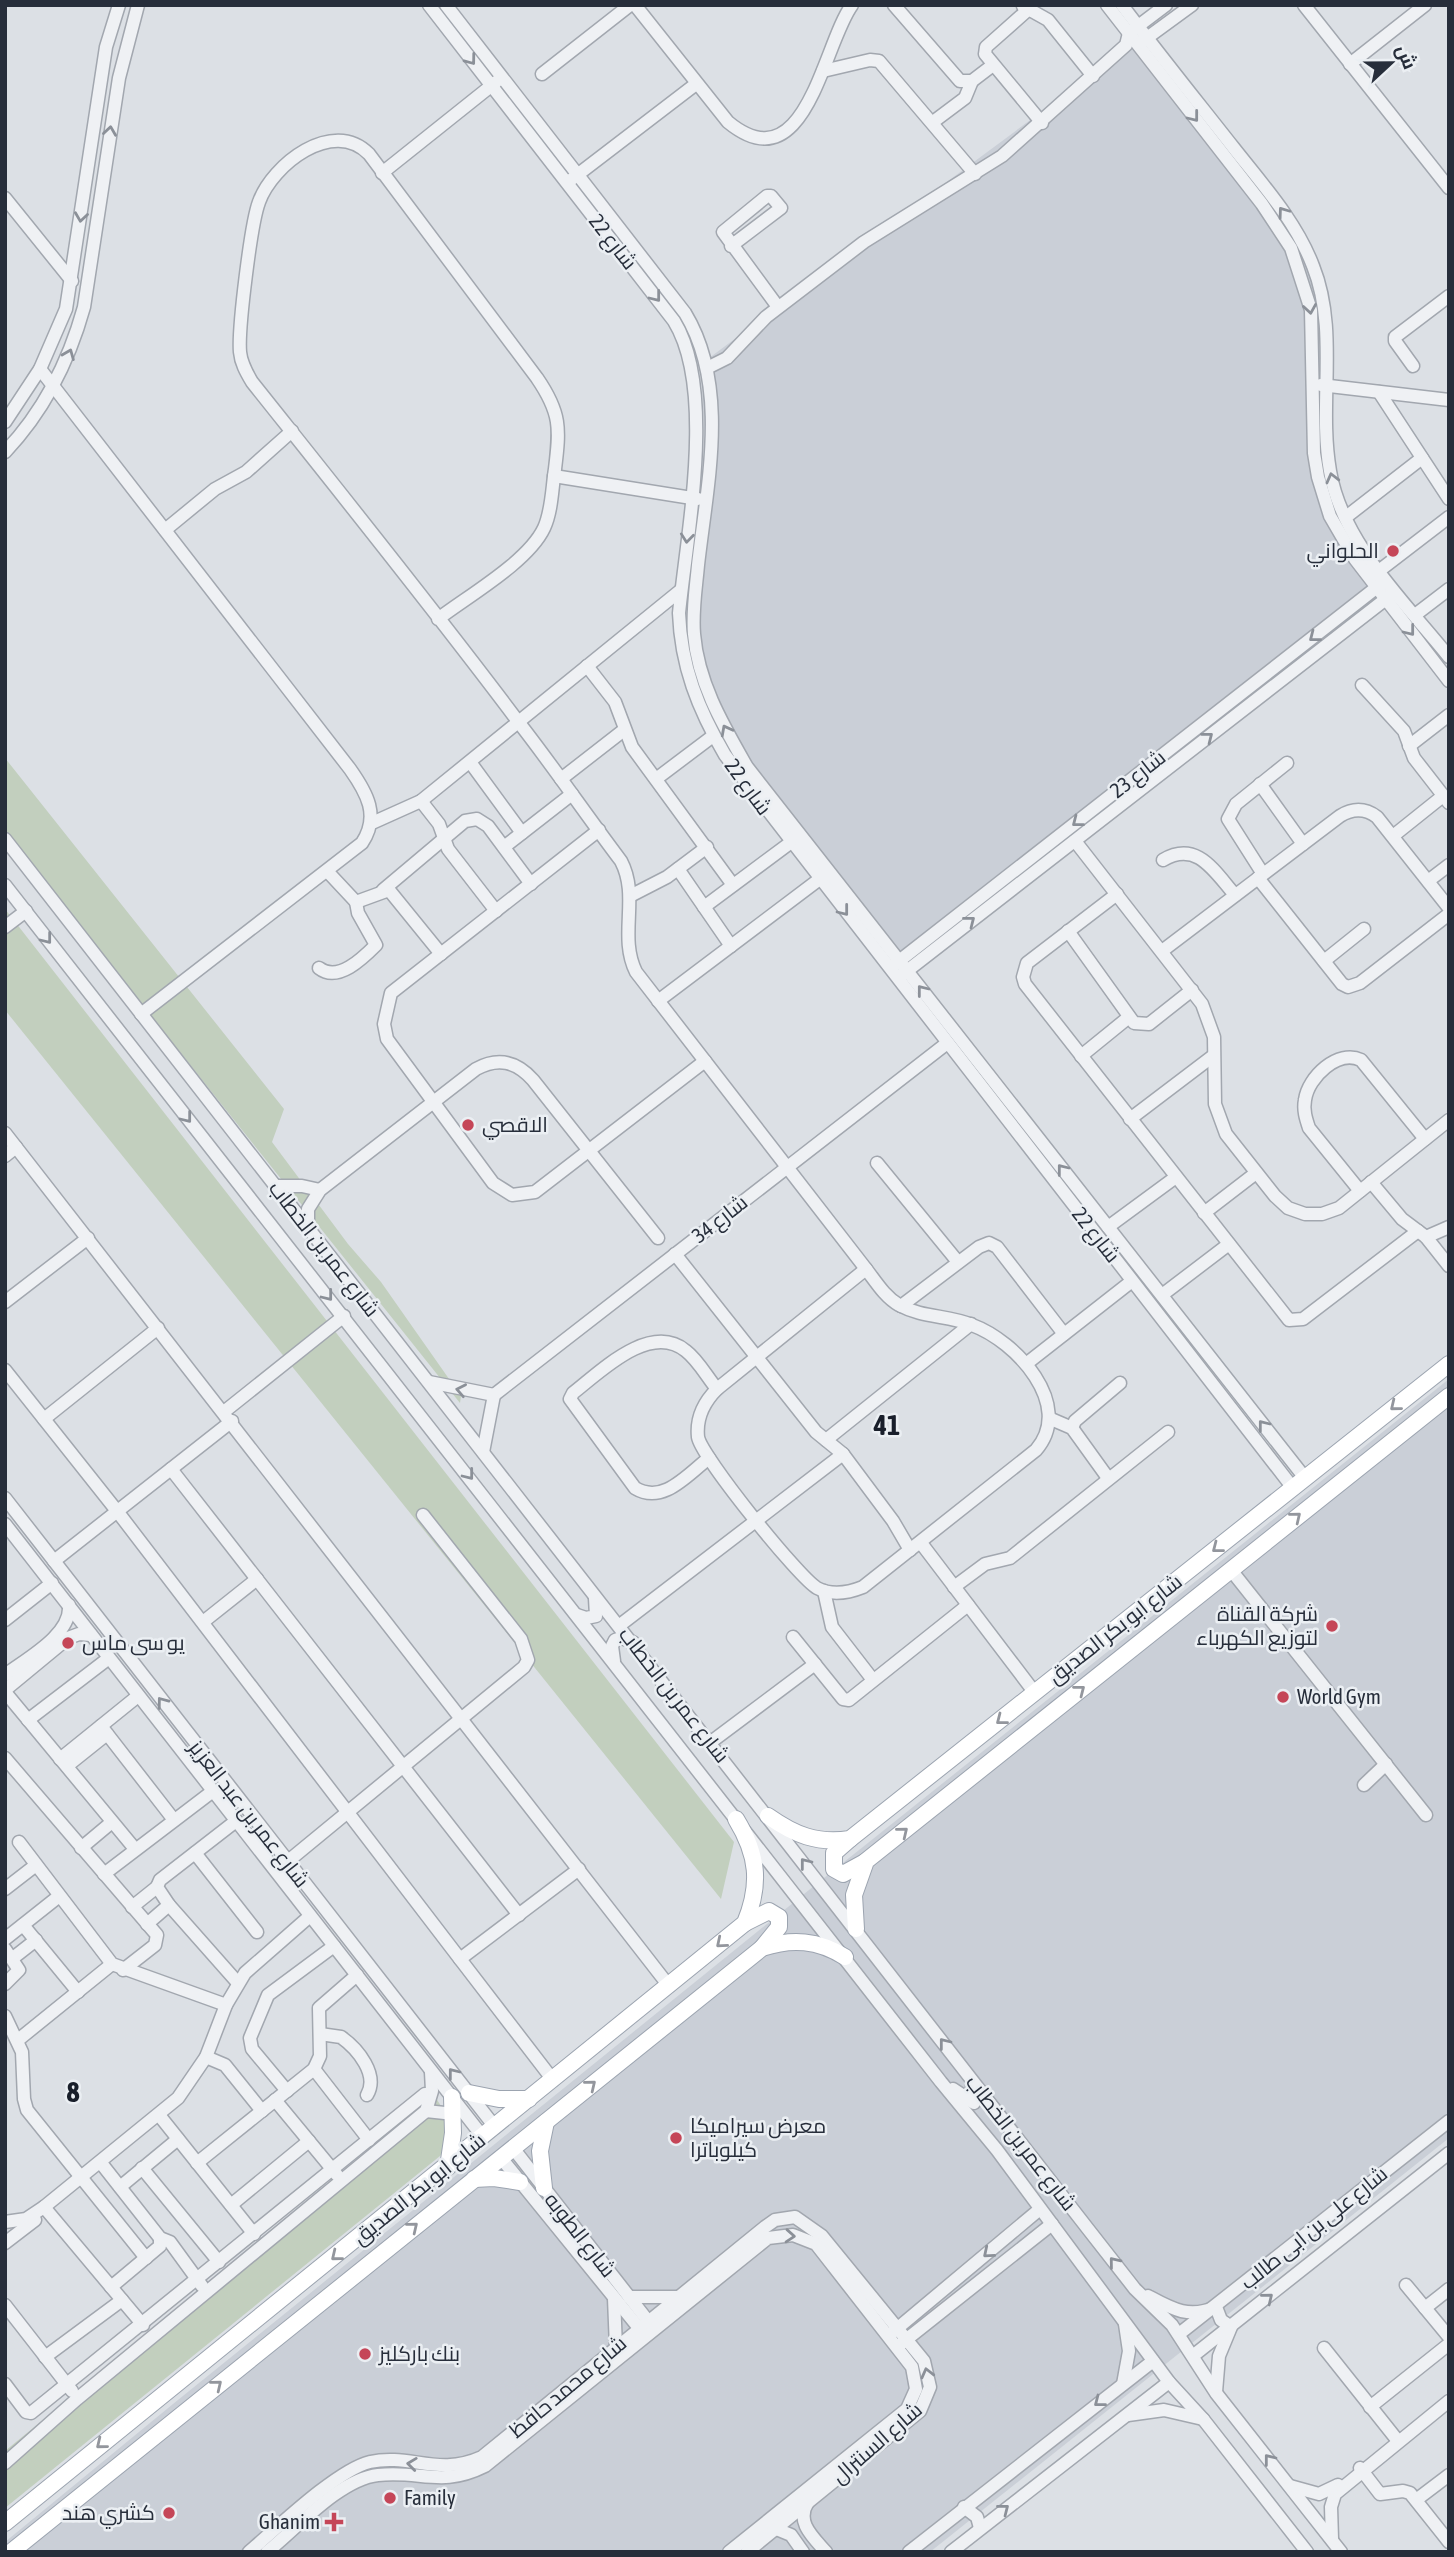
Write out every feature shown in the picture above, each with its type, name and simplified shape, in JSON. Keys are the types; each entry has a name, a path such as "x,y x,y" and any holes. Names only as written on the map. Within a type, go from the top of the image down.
{"main road":[{"name":"شارع ابو بكر الصديق","path":"1446,1373 1299,1483 850,1839 834,1853 831,1864 834,1869 843,1874 866,1861 1449,1395"},
{"path":"1092,1647 1108,1667"},
{"path":"1029,1698 1039,1723"},
{"path":"768,1816 806,1838 820,1841 850,1839"},
{"path":"736,1819 755,1858 757,1881 754,1902 745,1923"},
{"path":"856,1929 854,1895 866,1861"},
{"path":"745,1923 769,1911 779,1917 779,1927 762,1948"},
{"name":"شارع ابو بكر الصديق","path":"5,2523 448,2167 745,1923"},
{"name":"شارع ابو بكر الصديق","path":"11,2552 762,1948 790,1941 804,1941 825,1946 845,1957"},
{"path":"448,2167 461,2102 529,2099"},
{"path":"544,2188 540,2151 546,2122"},
{"path":"472,2180 526,2177"},
{"path":"162,2395 159,2403 164,2410 187,2409"},
{"path":"127,2423 147,2424 151,2432 149,2440"}],"street":[{"path":"5,422 40,369 66,309 104,60 118,5"},
{"path":"7,448 54,386 76,337 84,307 114,104 124,51 138,5"},
{"name":"شارع 22","path":"429,5 491,86 685,313 699,340 707,369 711,427 693,612 694,633 702,676 716,711 747,767 823,876 1108,1227 1299,1483"},
{"name":"شارع 22","path":"446,5 502,77 674,321 687,345 696,408 691,498 679,613 683,659 696,700 713,736 737,773 790,843 823,876"},
{"path":"542,74 630,5"},
{"path":"635,5 696,84 739,131 764,137 777,134 800,117 817,91 835,34 852,5"},
{"path":"894,5 957,79 972,81 993,65"},
{"path":"1107,5 1136,37 1262,204 1291,248 1307,288 1330,472 1346,517 1391,596 1449,681"},
{"path":"1122,5 1136,37"},
{"path":"707,369 727,358 755,327 778,307 891,224 975,174 1042,123 1136,37 1166,5"},
{"path":"1136,37 1192,5"},
{"path":"1304,5 1449,188"},
{"path":"1350,64 1424,5"},
{"path":"1042,123 985,54 986,47 1025,6 1048,20 1093,76"},
{"path":"823,71 870,60 879,61 975,174"},
{"path":"382,173 502,77"},
{"path":"933,122 965,98 972,81"},
{"path":"572,179 696,84"},
{"path":"438,619 533,544 545,526 560,434 552,401 369,154 354,143 326,140 280,172 267,185 258,203 241,355 252,382 292,431 438,619 519,722 599,830 627,871 632,895 629,954 636,972 866,1269 891,1300 901,1306 923,1315 971,1324 997,1338 1026,1364 1042,1391 1051,1419 1044,1441 1036,1450 863,1587 851,1592 824,1591 806,1579 701,1448 698,1426 704,1405 717,1389 866,1269"},
{"path":"731,246 781,208 771,196 726,227 724,235 731,246 778,307"},
{"path":"5,198 72,281"},
{"path":"1413,366 1396,343 1395,337 1449,296"},
{"path":"40,369 359,782 369,802 372,823 362,843 141,1014"},
{"path":"1319,385 1449,400"},
{"path":"1319,385 1314,453 1324,500 1341,538 1381,579"},
{"path":"1379,392 1449,499"},
{"path":"165,530 215,489 246,472 292,431"},
{"path":"1346,517 1422,458"},
{"path":"554,476 705,500"},
{"name":"شارع 23","path":"898,970 1381,579 1449,517"},
{"path":"1415,615 1449,589"},
{"path":"372,823 421,801 681,590"},
{"path":"1391,596 1415,615 1448,655"},
{"name":"شارع 23","path":"898,970 1075,841 1391,596"},
{"path":"587,666 615,702 632,747 733,885"},
{"path":"1362,685 1401,727 1414,758 1446,799 1393,836"},
{"path":"1409,746 1449,715"},
{"path":"561,779 624,730"},
{"path":"656,779 713,736"},
{"path":"470,762 522,833"},
{"path":"1287,763 1230,810 1228,819 1261,876 1342,984 1354,986 1449,914"},
{"path":"1260,784 1303,844"},
{"path":"503,847 572,794"},
{"path":"421,801 439,824 448,849 496,911"},
{"path":"1162,951 1340,816 1355,810 1370,813 1393,836 1449,908"},
{"path":"356,902 383,890 465,821 477,819 488,826 531,884"},
{"path":"599,830 391,993 384,1024 387,1039 493,1183 512,1195 535,1192 705,1061"},
{"name":"شارع عمر بن الخطاب","path":"5,839 1135,2289 1179,2334 1216,2393 1341,2552"},
{"path":"1075,841 1192,990 1209,1020 1214,1037 1215,1104 1219,1119 1256,1173 1288,1208 1305,1214 1322,1214 1339,1208 1449,1120"},
{"path":"704,906 790,843"},
{"path":"632,895 678,869 707,847"},
{"path":"1163,860 1186,852 1200,856 1235,895"},
{"path":"1428,881 1449,865"},
{"path":"678,869 732,946"},
{"path":"320,968 329,973 341,972 376,946 377,941 358,913 356,902 327,871"},
{"path":"658,1001 823,876"},
{"name":"شارع عمر بن الخطاب","path":"5,885 941,2082 998,2150 1169,2382 1203,2419 1307,2552"},
{"path":"383,890 392,893 441,954"},
{"path":"1117,894 1027,963 1023,977 1025,984 1289,1320 1293,1322 1303,1319 1422,1234 1449,1227"},
{"path":"5,927 26,911"},
{"path":"1324,961 1364,929"},
{"path":"1068,931 1134,1023 1150,1024 1192,990"},
{"name":"شارع 22","path":"898,970 946,1044 1132,1282 1299,1483"},
{"path":"1081,1056 1129,1017"},
{"name":"شارع 34","path":"494,1395 946,1044"},
{"path":"1130,1119 1213,1056"},
{"path":"1360,1191 1309,1128 1305,1115 1308,1089 1330,1065 1345,1056 1361,1060 1425,1139"},
{"path":"309,1228 308,1209 320,1190 485,1064 505,1062 515,1065 533,1080 658,1238"},
{"path":"5,1133 228,1416 669,1986"},
{"path":"5,1156 16,1147"},
{"path":"877,1163 958,1262"},
{"path":"1204,1213 1256,1173"},
{"path":"1108,1227 1176,1177"},
{"path":"1371,1182 1407,1224 1422,1234 1449,1266"},
{"path":"275,1186 302,1186 320,1190"},
{"path":"5,1303 88,1238"},
{"path":"901,1306 983,1244 993,1244 1064,1334"},
{"path":"1161,1295 1228,1244"},
{"path":"675,1254 816,1432 843,1454 893,1521 954,1587 1029,1698"},
{"path":"1026,1364 1132,1282"},
{"path":"54,1561 171,1469 344,1316"},
{"path":"826,1440 971,1324"},
{"path":"44,1419 158,1328"},
{"path":"709,1458 666,1491 655,1495 644,1493 635,1488 570,1399 573,1393 628,1351 653,1343 670,1344 687,1351 717,1389"},
{"path":"5,1370 203,1622 553,2080"},
{"path":"429,1382 494,1395 483,1452"},
{"path":"1072,1428 1074,1421 1120,1383"},
{"path":"1051,1419 1072,1428 1108,1478"},
{"path":"954,1587 985,1564 1010,1558 1168,1432"},
{"path":"620,1625 843,1454"},
{"path":"171,1469 519,1914"},
{"name":"شارع عمر بن عبد العزيز","path":"5,1498 385,1986 461,2102"},
{"path":"287,1861 524,1667 528,1655 521,1639 423,1515"},
{"name":"شارع عمر بن عبد العزيز","path":"5,1524 432,2072 489,2132"},
{"path":"1231,1570 1426,1815"},
{"path":"203,1622 257,1579"},
{"path":"5,1620 52,1583"},
{"path":"824,1591 832,1627 873,1680"},
{"path":"577,1615 586,1618 597,1614 593,1592"},
{"path":"69,1605 65,1634 5,1691 135,1849"},
{"path":"793,1637 846,1700 968,1605"},
{"path":"5,1675 65,1634 91,1635"},
{"path":"614,1661 612,1646 615,1640 621,1638 633,1642"},
{"path":"28,1720 109,1658"},
{"path":"711,1742 815,1664"},
{"path":"63,1763 104,1730 138,1696"},
{"path":"104,1730 174,1820"},
{"path":"179,1747 190,1738"},
{"path":"5,1758 157,1935 157,1942 78,1992 18,2040"},
{"path":"1364,1784 1386,1765"},
{"path":"104,1874 213,1791"},
{"path":"132,1907 157,1887 160,1880 236,1821"},
{"path":"81,1848 112,1822"},
{"path":"19,1842 58,1897 117,1967 226,2005"},
{"path":"195,1853 257,1932"},
{"path":"5,1889 36,1865"},
{"path":"460,1959 579,1869"},
{"path":"157,1887 169,1905 238,1983"},
{"path":"5,1939 58,1897"},
{"path":"146,1924 169,1905"},
{"path":"5,2243 159,2115 193,2079 206,2057 226,2005 238,1983 261,1956 310,1916"},
{"path":"23,1925 78,1992"},
{"path":"5,1984 19,1970 9,1954 36,1940"},
{"path":"287,2091 252,2049 250,2038 263,2003 273,1989 334,1946"},
{"path":"197,2163 314,2069 320,2056 319,2008 356,1976"},
{"path":"373,1997 385,1986"},
{"path":"5,2016 18,2040 24,2064 23,2088 27,2110 146,2258"},
{"path":"320,2034 341,2037 368,2068 372,2082 367,2095"},
{"path":"206,2057 225,2065 262,2111"},
{"path":"941,2082 971,2102 976,2101 977,2095 961,2065"},
{"path":"314,2069 369,2140"},
{"path":"5,2463 77,2399 341,2180 423,2104 432,2091 432,2072"},
{"path":"275,2100 341,2180"},
{"path":"5,2385 30,2413 143,2325 369,2140 423,2104 461,2102"},
{"path":"159,2115 254,2234"},
{"name":"شارع على بن ابى طالب","path":"1179,2334 1449,2121"},
{"path":"998,2150 999,2135 1013,2133"},
{"path":"120,2187 178,2139"},
{"path":"231,2205 309,2141"},
{"name":"شارع الطوبه","path":"507,2153 614,2297 644,2325"},
{"name":"شارع على بن ابى طالب","path":"1194,2355 1449,2153"},
{"path":"101,2163 160,2238 170,2242 208,2293"},
{"path":"142,2168 219,2262"},
{"name":"شارع الطوبه","path":"526,2177 544,2188 629,2297 644,2325"},
{"path":"5,2222 26,2219 46,2209"},
{"path":"46,2209 143,2325"},
{"path":"893,2332 1040,2209"},
{"name":"شارع محمد حافظ","path":"249,2552 328,2487 370,2462 452,2467 482,2457 775,2220 787,2216 807,2223 822,2236 853,2282"},
{"path":"901,2343 1052,2224"},
{"name":"شارع محمد حافظ","path":"267,2552 333,2497 361,2480 376,2475 393,2474 446,2479 485,2466 768,2238 793,2235 805,2238 816,2244 853,2282"},
{"path":"111,2287 160,2246 160,2238"},
{"path":"955,2280 965,2293"},
{"name":"شارع السنترال","path":"729,2552 844,2466 907,2409 913,2400 916,2378 901,2343 853,2282"},
{"path":"1406,2285 1449,2337"},
{"path":"1135,2289 1181,2313 1205,2312 1216,2307 1221,2320 1231,2327 1219,2356 1216,2393"},
{"path":"1425,2308 1449,2289"},
{"path":"614,2297 616,2348"},
{"path":"629,2297 678,2297"},
{"path":"45,2357 122,2300"},
{"path":"5,2305 77,2399"},
{"path":"1121,2314 1129,2351 1123,2384"},
{"path":"1370,2407 1449,2344"},
{"path":"1324,2348 1398,2441"},
{"path":"909,2552 1153,2361"},
{"path":"1139,2372 1152,2379 1153,2393"},
{"path":"951,2552 1169,2382"},
{"path":"1289,2486 1319,2494 1341,2486 1449,2401"},
{"path":"1124,2416 1164,2410 1203,2419"},
{"path":"1432,2414 1449,2417"},
{"name":"شارع السنترال","path":"747,2552 809,2500 844,2466"},
{"path":"1363,2469 1380,2494 1407,2491 1448,2540"},
{"path":"1416,2500 1449,2476"},
{"path":"1332,2540 1331,2502 1341,2486"},
{"path":"809,2500 802,2515 807,2530 826,2552"},
{"path":"964,2507 977,2517 980,2528"},
{"path":"775,2528 786,2532 803,2552"},
{"path":"794,2540 798,2532 807,2530"}],"shaded area":[{"path":"1141,38 1265,196 1302,255 1313,283 1317,308 1323,473 1330,495 1386,590 898,970 737,770 709,716 699,687 693,657 705,437 701,364"},
{"path":"1449,1379 1449,2138 930,2552 5,2552 5,2542 173,2404 809,1890"}],"green space":[{"path":"5,758 284,1109 272,1142 348,1244 381,1282 461,1396 460,1403 5,833"},
{"path":"5,909 734,1842 721,1899 5,1010"},
{"path":"436,2098 444,2111 448,2144 440,2156 5,2508 5,2451"}],"place":[{"name":"الحلواني","path":"1393,551"},
{"name":"الاقصي","path":"468,1125"},
{"name":"شركة القناة لتوزيع الكهرباء","path":"1332,1626"},
{"name":"يو سى ماس","path":"68,1643"},
{"name":"World Gym","path":"1283,1697"},
{"name":"معرض سيراميكا كيلوباترا","path":"676,2138"},
{"name":"بنك باركليز","path":"365,2354"},
{"name":"Family","path":"390,2498"},
{"name":"كشري هند","path":"169,2513"},
{"name":"Ghanim","path":"334,2522"}],"district":[{"name":"41","path":"887,1425"},
{"name":"8","path":"73,2092"}]}
